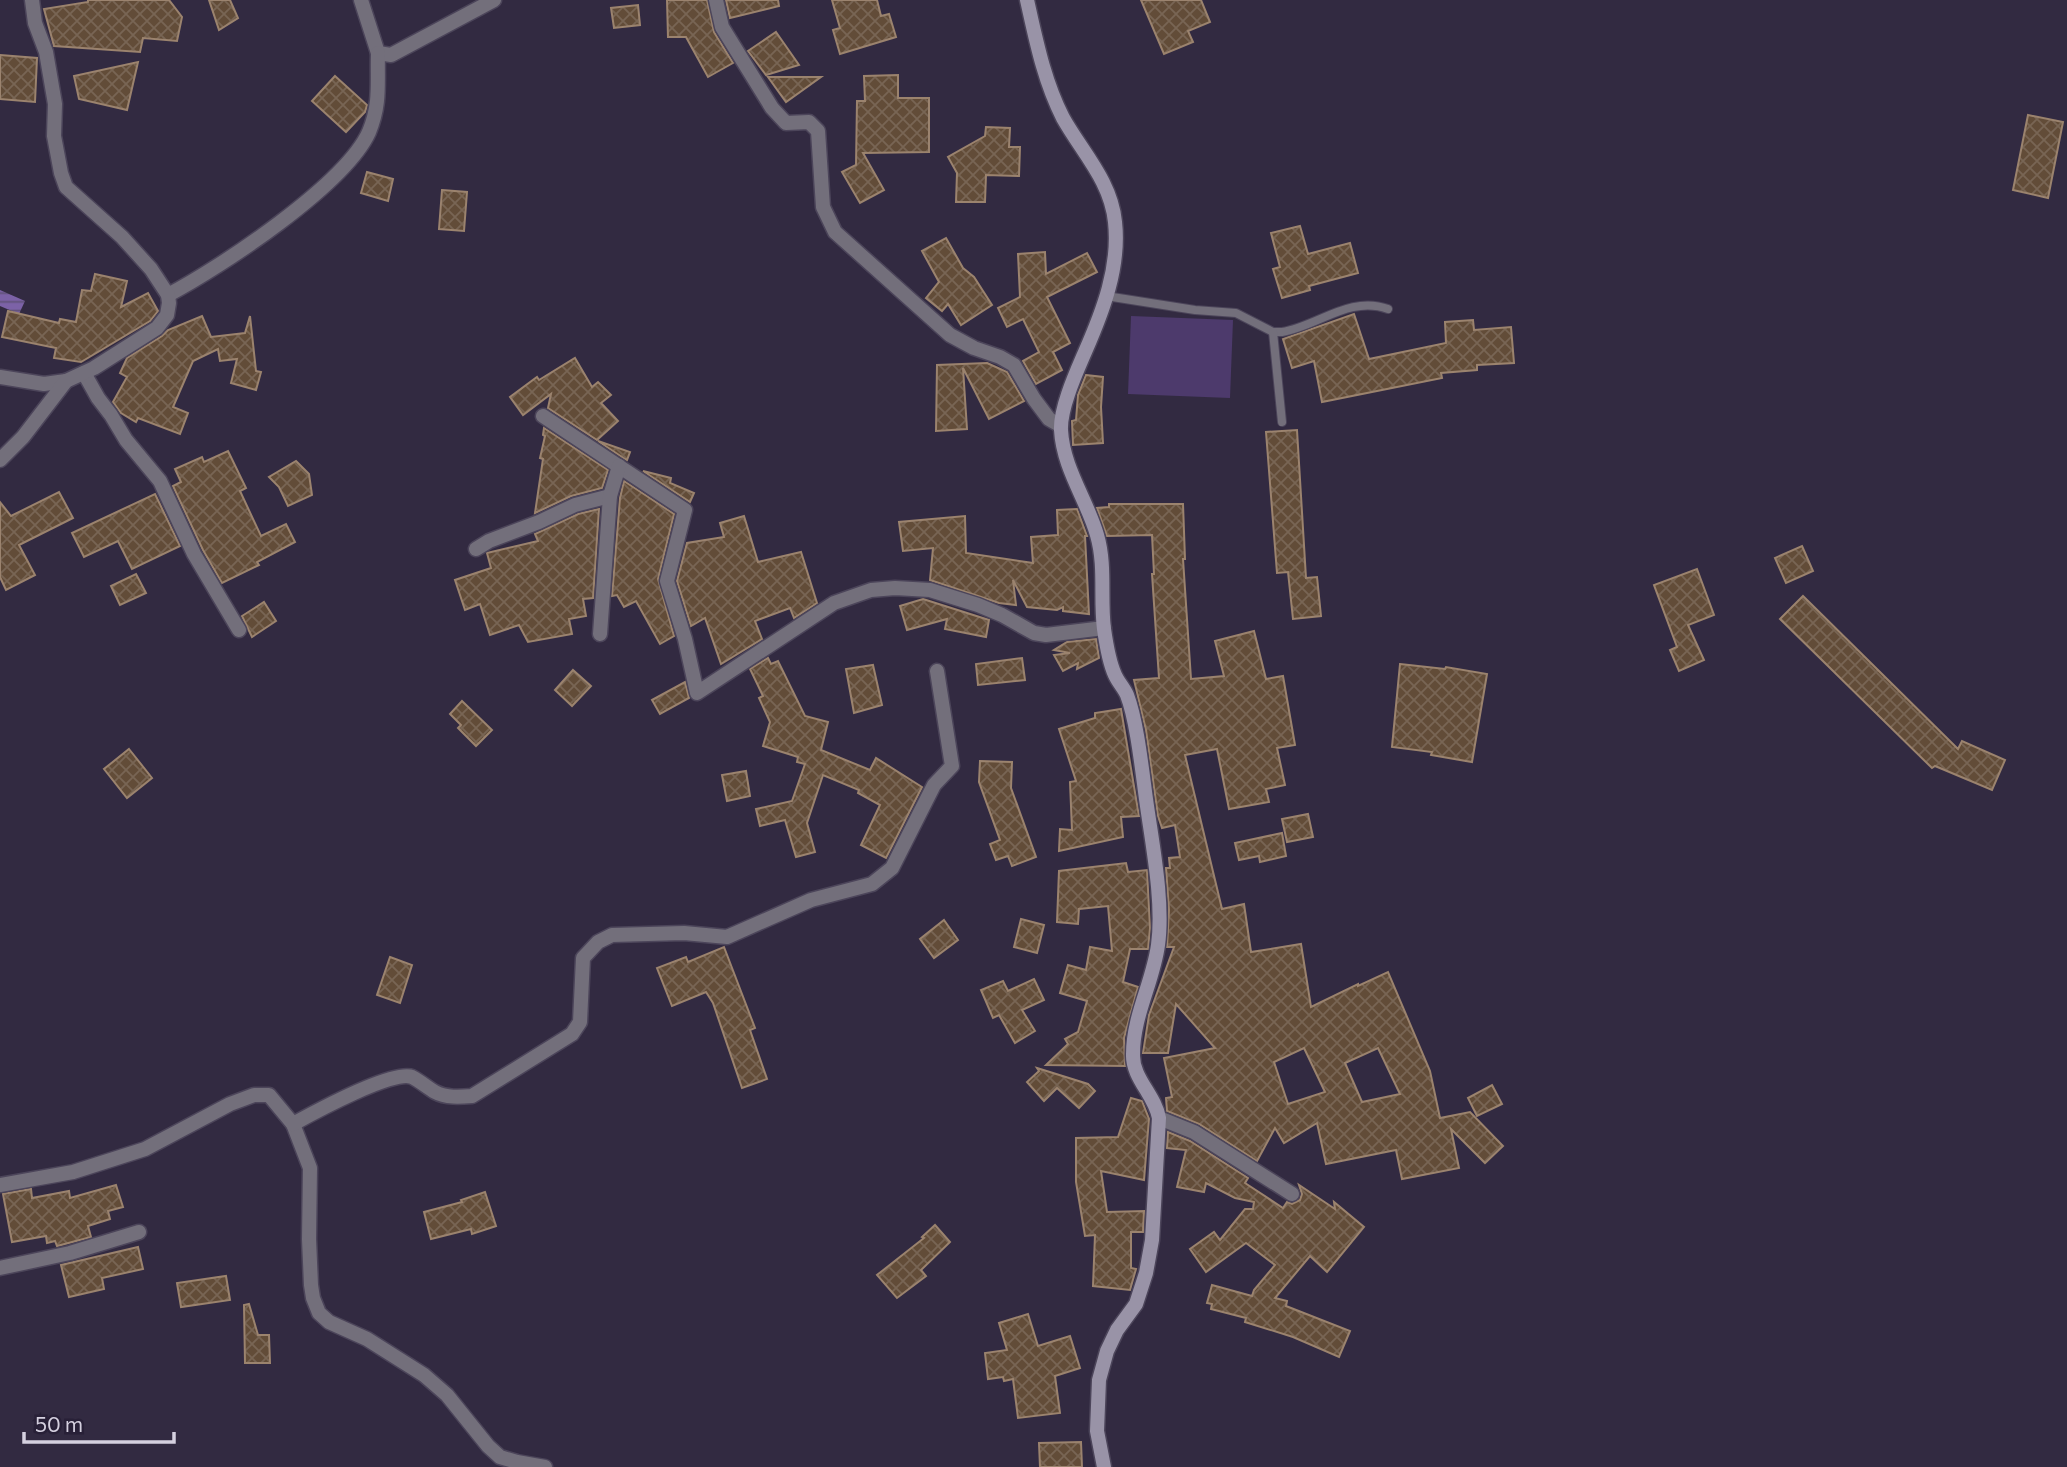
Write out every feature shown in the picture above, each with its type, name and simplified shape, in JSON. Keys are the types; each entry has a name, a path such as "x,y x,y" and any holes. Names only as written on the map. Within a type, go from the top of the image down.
{"street":[{"path":"0,377 44,384 66,381 85,373 157,328 167,315 170,303 168,295 150,269 122,237 66,187 54,136 55,104 46,52 35,23 32,0"},
{"path":"168,295 198,279 272,227 335,177 361,146 374,118 379,97 378,53 362,0"},
{"path":"378,53 398,53 494,0"},
{"path":"716,0 723,27 772,108 786,123 809,122 818,131 823,207 828,223 835,232 950,335 1014,365 1049,419 1061,426"},
{"path":"1027,0 1043,66 1056,102 1103,181 1113,208 1115,260 1106,296 1071,388 1061,426 1066,456 1097,534 1104,628 1114,673 1127,695 1135,735 1160,919 1159,941 1135,1031 1133,1054 1136,1070 1155,1104 1159,1118 1152,1240 1146,1273 1136,1304 1117,1330 1099,1380 1097,1431 1104,1467"},
{"path":"85,373 126,440 160,481 194,554 239,630"},
{"path":"0,460 23,437 66,381"},
{"path":"543,416 685,510 667,581 685,639 697,693 834,603 871,590 930,590 1002,614 1034,633 1046,635 1104,628"},
{"path":"600,634 610,496 619,466"},
{"path":"476,550 489,541 575,505 610,496"},
{"path":"293,1124 362,1089 404,1076 412,1077 438,1094 472,1096 578,1028 583,958 592,946 612,935 684,933 727,937 811,900 872,884 892,867 934,785 951,766 937,671"},
{"path":"0,1185 73,1172 145,1149 230,1104 254,1096 269,1095 293,1124 310,1168 311,1285 319,1312 329,1322 367,1339 425,1375 447,1395 500,1457 545,1467"},
{"path":"1159,1118 1194,1132 1292,1194"},
{"path":"0,1268 70,1253 139,1232"}],"lane":[{"path":"1106,296 1195,310 1236,313 1273,332 1292,331 1337,311 1358,306 1375,304 1388,309"},
{"path":"1273,332 1282,422"}],"shaded area":[{"path":"0,290 25,301 19,314 0,306"},
{"path":"1131,316 1233,320 1230,398 1128,394"}],"building":[{"path":"88,0 169,0 182,17 177,41 143,38 140,52 54,46 44,9"},
{"path":"209,0 230,0 238,18 219,30"},
{"path":"667,0 707,0 714,32 733,63 708,77 686,37 668,37"},
{"path":"726,0 778,0 779,6 730,18"},
{"path":"832,0 877,0 881,16 889,14 896,37 840,54 833,30 840,28"},
{"path":"1141,0 1201,0 1210,22 1188,31 1193,42 1164,54"},
{"path":"638,5 640,25 614,28 611,8"},
{"path":"776,32 799,65 766,75 748,51"},
{"path":"0,55 37,58 35,102 0,99"},
{"path":"138,62 127,110 79,99 74,76"},
{"path":"898,75 898,98 929,98 929,152 863,153 884,190 860,203 842,172 856,165 857,101 865,101 864,76"},
{"path":"335,76 367,105 365,112 346,132 312,101"},
{"path":"768,77 821,77 786,102"},
{"path":"2028,115 2063,122 2048,198 2013,190"},
{"path":"986,127 1010,128 1009,147 1020,147 1019,176 986,175 985,202 956,202 957,173 948,157 985,136"},
{"path":"367,172 393,179 388,201 361,193"},
{"path":"442,190 467,192 464,231 439,229"},
{"path":"1300,226 1308,254 1350,243 1358,273 1309,286 1310,290 1282,298 1273,269 1280,267 1271,233"},
{"path":"946,238 963,268 974,277 992,305 961,325 948,304 942,311 926,298 939,282 922,251"},
{"path":"1045,252 1046,274 1087,253 1097,272 1047,297 1070,343 1053,352 1062,370 1036,384 1023,361 1039,352 1023,319 1007,327 998,308 1020,297 1018,254"},
{"path":"95,274 127,281 121,307 148,293 158,311 150,321 81,362 54,358 56,348 2,337 8,311 59,323 60,319 76,322 82,290 91,291"},
{"path":"1354,314 1369,359 1446,343 1445,322 1473,320 1474,330 1511,327 1514,363 1477,365 1477,370 1441,373 1442,378 1322,402 1314,361 1292,368 1283,339"},
{"path":"202,316 211,337 245,333 250,316 256,371 261,372 256,390 231,383 237,359 220,361 218,349 193,361 173,407 188,413 180,434 138,418 136,422 121,413 113,402 127,377 120,373 127,358 168,330"},
{"path":"575,358 592,387 598,382 611,395 601,403 618,421 597,440 548,408 551,394 523,415 510,397 537,377 539,380"},
{"path":"987,363 1007,372 1024,401 989,419 963,368 967,429 936,431 937,365"},
{"path":"1086,375 1103,377 1103,443 1073,445 1072,421 1076,420 1078,395"},
{"path":"544,428 608,470 602,488 571,496 535,513 543,459 540,458"},
{"path":"1297,430 1306,578 1317,577 1321,616 1293,619 1288,572 1277,573 1266,432"},
{"path":"598,441 630,452 627,460 625,459"},
{"path":"228,451 246,488 240,491 261,536 286,524 295,542 257,562 259,565 222,583 173,486 181,482 175,469 202,457 204,462"},
{"path":"296,461 309,474 312,495 288,506 279,487 269,477"},
{"path":"643,471 671,478 670,483 694,493 690,502"},
{"path":"624,481 674,514 658,579 674,636 660,644 636,601 624,607 617,595 612,596 620,498"},
{"path":"59,492 73,518 19,545 35,575 6,590 0,577 0,502 11,516"},
{"path":"155,494 180,546 132,569 118,541 84,557 72,533"},
{"path":"1109,504 1183,504 1183,559 1191,679 1224,676 1215,641 1254,631 1266,679 1283,676 1295,745 1277,748 1285,785 1266,789 1269,802 1229,809 1217,749 1185,755 1222,909 1244,904 1251,952 1301,944 1311,1007 1388,972 1430,1071 1440,1118 1470,1112 1503,1146 1485,1163 1451,1129 1459,1168 1402,1179 1396,1150 1326,1164 1317,1123 1284,1143 1275,1128 1257,1161 1199,1124 1167,1111 1166,1098 1172,1097 1164,1058 1215,1048 1176,1004 1168,1053 1143,1053 1149,1015 1174,947 1167,947 1169,910 1166,868 1170,868 1169,858 1180,857 1175,825 1162,828 1158,816 1146,730 1134,680 1159,678 1152,535 1107,536 1097,508 1109,507","holes":["1304,1048 1325,1092 1288,1104 1274,1062","1378,1048 1400,1094 1362,1102 1345,1063"]},
{"path":"599,509 593,598 583,599 586,616 569,619 572,634 528,642 519,625 490,635 480,604 465,610 455,580 491,568 487,553 538,541 535,534 578,514"},
{"path":"1077,509 1087,536 1089,614 1063,611 1063,607 1057,610 1027,607 1013,580 1016,605 999,603 930,580 933,548 903,551 899,522 965,516 966,553 1033,563 1031,537 1058,535 1057,510"},
{"path":"744,516 758,562 801,552 817,603 794,618 790,608 755,621 762,639 721,664 705,618 691,626 677,581 687,543 724,537 720,523"},
{"path":"1802,546 1813,571 1786,583 1775,558"},
{"path":"1697,569 1714,615 1688,625 1704,660 1679,671 1670,650 1677,647 1654,585"},
{"path":"136,574 146,593 120,605 111,586"},
{"path":"1803,596 1958,749 1962,741 2005,760 1992,790 1935,766 1932,768 1780,619"},
{"path":"923,599 989,620 986,637 945,629 947,619 907,630 900,606"},
{"path":"264,602 276,621 252,637 242,616"},
{"path":"1096,639 1099,658 1077,669 1078,663 1063,671 1054,655 1070,653 1054,650 1067,642"},
{"path":"768,658 771,664 778,661 805,716 828,722 821,750 870,770 876,758 922,787 886,858 861,845 880,805 858,793 859,790 823,775 807,823 815,852 796,857 785,820 760,826 756,809 792,801 805,764 797,762 798,757 763,746 770,722 759,698 763,696 750,669"},
{"path":"1022,658 1025,680 978,685 976,664"},
{"path":"1400,664 1446,667 1487,674 1472,762 1431,755 1432,752 1392,747"},
{"path":"873,665 882,705 854,713 846,669"},
{"path":"573,670 591,686 572,706 555,690"},
{"path":"685,682 689,698 660,714 652,700"},
{"path":"462,701 492,730 476,746 458,728 461,725 450,714"},
{"path":"1121,709 1139,816 1121,817 1123,837 1059,851 1060,829 1072,830 1070,782 1076,781 1059,729 1095,718 1095,713"},
{"path":"129,749 152,778 127,798 104,769"},
{"path":"980,761 1012,762 1011,788 1036,857 1012,866 1008,856 996,860 990,844 1000,840 979,782"},
{"path":"746,771 750,796 727,801 722,775"},
{"path":"1308,814 1313,837 1287,842 1282,819"},
{"path":"1282,833 1286,856 1260,862 1259,856 1239,860 1235,843"},
{"path":"1126,863 1128,872 1147,870 1150,928 1148,949 1130,949 1123,982 1138,987 1124,1038 1125,1066 1046,1065 1068,1044 1065,1039 1078,1032 1087,1001 1060,993 1068,965 1086,970 1090,947 1112,951 1108,906 1079,909 1078,924 1057,922 1059,871"},
{"path":"1021,919 1044,925 1037,953 1014,947"},
{"path":"944,920 958,940 934,958 920,939"},
{"path":"724,947 755,1028 750,1030 767,1079 742,1088 713,1003 706,992 672,1006 657,968 686,957 688,962"},
{"path":"390,957 412,965 400,1003 377,995"},
{"path":"1034,979 1044,1000 1022,1010 1035,1031 1015,1043 999,1015 993,1018 981,990 1003,981 1008,991"},
{"path":"1037,1068 1088,1084 1095,1091 1079,1108 1057,1088 1044,1101 1027,1082 1039,1071"},
{"path":"1492,1085 1502,1104 1477,1116 1468,1098"},
{"path":"1131,1098 1142,1101 1149,1119 1144,1180 1101,1171 1107,1212 1144,1211 1143,1232 1131,1232 1131,1268 1136,1269 1130,1290 1093,1286 1095,1235 1085,1236 1076,1182 1076,1138 1118,1137"},
{"path":"1168,1132 1190,1141 1248,1178 1245,1183 1283,1208 1287,1202 1292,1204 1300,1200 1302,1194 1299,1185 1335,1209 1334,1202 1364,1227 1327,1272 1310,1256 1275,1298 1287,1301 1286,1306 1350,1331 1339,1357 1293,1337 1245,1322 1246,1318 1211,1309 1212,1304 1207,1303 1212,1285 1252,1296 1275,1265 1246,1243 1206,1272 1190,1249 1214,1232 1220,1240 1245,1209 1253,1209 1254,1202 1235,1198 1206,1183 1204,1192 1177,1187 1186,1150 1167,1148"},
{"path":"116,1185 123,1207 108,1211 110,1219 88,1226 91,1237 57,1246 55,1241 47,1243 46,1236 12,1242 3,1194 31,1189 32,1198 69,1191 70,1198"},
{"path":"485,1192 496,1226 472,1234 471,1229 431,1239 424,1212 462,1202 461,1200"},
{"path":"935,1225 950,1242 921,1270 926,1276 897,1298 877,1275 924,1238 922,1237"},
{"path":"138,1247 143,1269 102,1278 104,1289 69,1297 61,1265"},
{"path":"226,1276 230,1300 181,1307 177,1283"},
{"path":"249,1304 258,1335 269,1335 270,1363 245,1363 244,1305"},
{"path":"1028,1314 1038,1346 1070,1336 1080,1368 1055,1376 1060,1413 1018,1418 1013,1379 988,1379 985,1353 1007,1350 999,1323"},
{"path":"1081,1442 1082,1467 1040,1467 1039,1443"}]}
